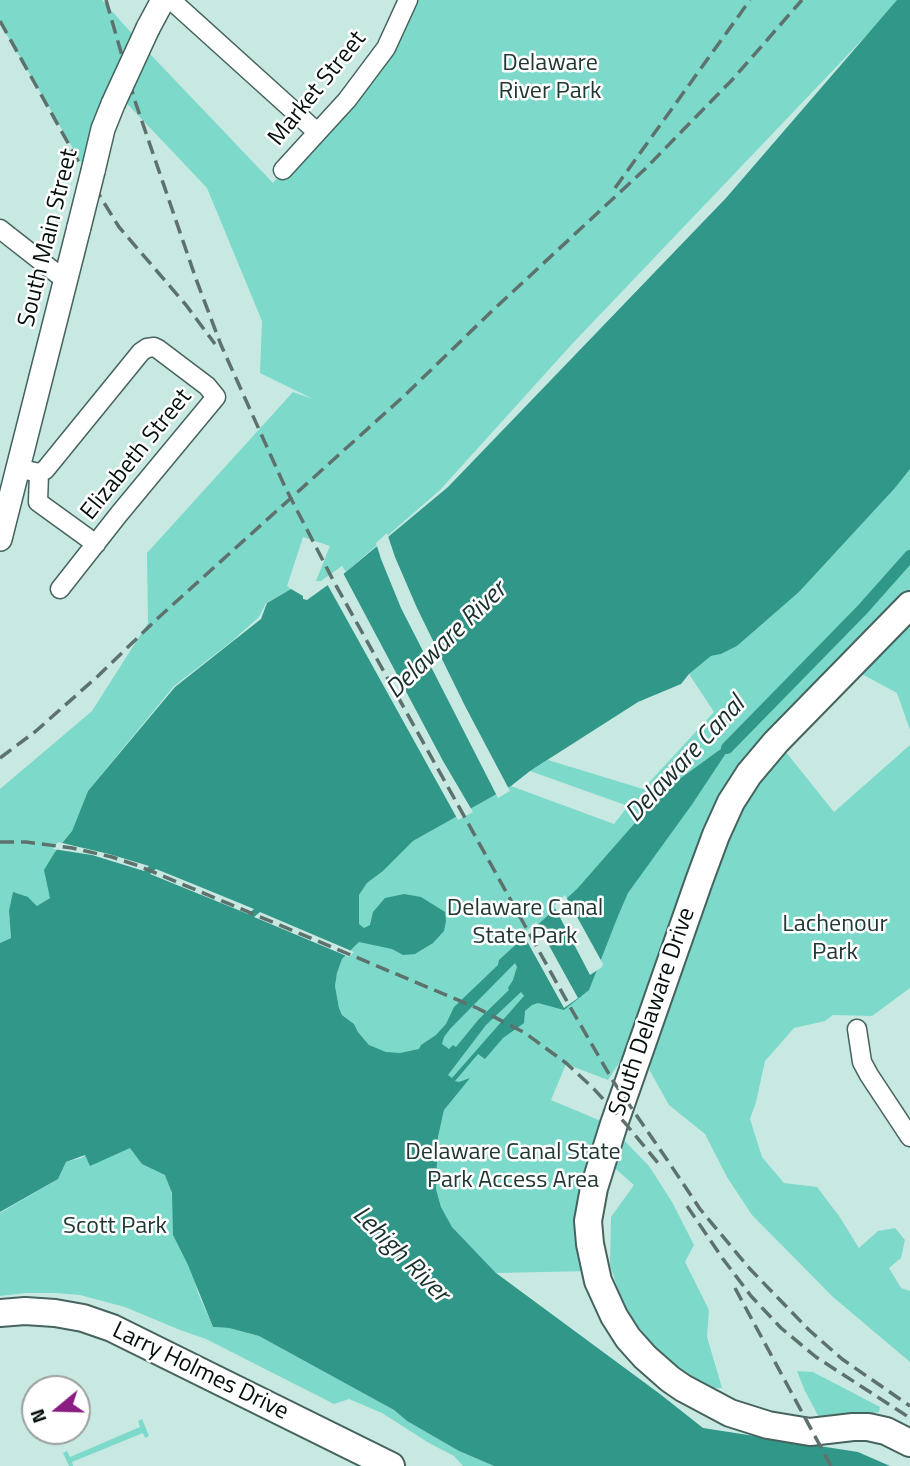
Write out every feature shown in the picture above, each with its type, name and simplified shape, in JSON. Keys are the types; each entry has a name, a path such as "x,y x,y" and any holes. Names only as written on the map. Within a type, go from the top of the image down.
{"highway":[{"name":"South Delaware Drive","path":"910,605 776,741 743,782 726,813 699,880 614,1124 594,1188 588,1221 595,1269 614,1316 628,1338 645,1357 683,1388 730,1413 768,1425 810,1432 874,1427 910,1443"},
{"name":"Larry Holmes Drive","path":"0,1313 52,1313 83,1318 112,1328 391,1466"}],"main road":[{"name":"South Main Street","path":"0,539 28,470 65,280 103,129 163,0"}],"street":[{"path":"171,0 317,132"},
{"name":"Market Street","path":"284,170 347,100 386,48 408,0"},
{"path":"0,229 65,280"},
{"name":"Elizabeth Street","path":"60,589 216,397 207,386 154,347 141,352 46,470 28,470 38,502 96,544"},
{"path":"857,1029 862,1062 869,1077 904,1115 910,1137"}],"green space":[{"name":"Delaware River Park","path":"0,0 102,0 273,183 391,41 409,0 900,0 572,344 440,490 346,572 342,566 321,581 316,581 330,546 303,537 287,586 291,589 266,603 259,617 174,686 88,791 72,831 55,852 50,898 37,906 28,897 9,911 11,938 0,943 0,789 92,711 148,623 147,553 293,392 313,399 260,373 262,321 207,188 118,94 88,174 0,25"},
{"name":"Delaware Canal State Park","path":"910,469 910,593 760,748 626,1052 608,1080 566,1064 551,1100 608,1124 590,1271 496,1273 452,1227 441,1207 436,1189 438,1137 444,1110 369,1045 339,1008 335,986 337,973 342,959 359,942 359,895 367,883 413,841 511,786 614,824 628,806 530,771 548,760 643,789 714,712 689,674 711,656 737,646 799,592"},
{"path":"910,619 910,730 897,693 860,673"},
{"name":"Lachenour Park","path":"910,745 910,988 872,1016 833,1015 825,1021 794,1028 765,1061 750,1119 762,1157 784,1183 817,1187 859,1248 878,1231 895,1228 905,1240 901,1258 889,1268 901,1288 910,1291 910,1362 833,1297 752,1215 727,1177 705,1134 669,1105 650,1071 648,1049 718,859 744,803 785,751 834,812"},
{"name":"Scott Park","path":"126,1129 157,1138 198,1293 213,1327 259,1336 394,1410 407,1421 459,1451 494,1466 463,1466 454,1456 382,1413 349,1399 334,1404 206,1339 125,1307 80,1295 26,1293 0,1296 0,1213 58,1179 66,1162 81,1158"},
{"path":"619,1135 649,1166 672,1202 694,1245 685,1262 709,1310 707,1337 722,1388 710,1388 661,1356 624,1308 610,1265 611,1217 634,1185 609,1163"},
{"path":"797,1371 813,1372 880,1407 879,1412 822,1423"},
{"path":"142,1419 149,1436 145,1438 143,1433 72,1462 73,1466 69,1466 63,1453 67,1451 70,1457 140,1427 138,1421"}],"water":[{"path":"897,0 910,0 910,469 799,592 737,646 711,656 681,684 638,702 511,786 413,841 367,883 359,895 359,924 364,928 370,925 373,912 385,898 404,894 421,897 445,912 444,931 433,943 415,954 403,955 392,949 359,942 342,959 335,986 342,1015 354,1024 369,1045 386,1052 400,1053 419,1049 446,1024 454,1007 498,965 499,960 577,889 663,791 736,738 628,893 589,990 564,1010 538,1003 532,1005 525,1011 524,1023 503,1038 485,1059 478,1054 455,1081 470,1078 444,1110 438,1137 436,1189 441,1207 452,1227 496,1273 703,1428 858,1452 890,1466 494,1466 459,1451 407,1421 394,1410 259,1336 213,1327 173,1235 172,1193 165,1175 142,1164 130,1148 90,1166 85,1155 66,1162 58,1179 0,1212 0,943 11,938 9,911 13,892 28,897 37,906 50,898 44,870 72,831 88,791 175,687 261,619 267,603 291,589 307,600 346,572 448,487 726,198","holes":["515,963 517,967 509,990 479,1019 456,1047 453,1045 449,1049 442,1044 450,1029","521,992 524,996 452,1078 448,1075 486,1025"]}],"pier":[{"path":"387,533 417,608 510,791 498,798 401,608 376,543"},
{"path":"342,571 473,812 458,820 326,582"},
{"path":"58,842 149,866 144,871 92,855 53,849"},
{"path":"156,869 254,909 248,914 150,874"},
{"path":"565,895 603,964 590,975 554,906"},
{"path":"260,912 354,952 349,957 254,917"},
{"path":"536,922 578,998 564,1008 523,934"}],"waterway":[{"name":"Delaware Canal","path":"727,748 862,610 910,556"}],"railway":[{"path":"106,0 135,101 196,279 221,345 285,487 333,580 569,1005 613,1081 700,1209 750,1269 809,1330 842,1359 910,1406"},
{"path":"615,188 750,0"},
{"path":"0,758 36,731 98,676 158,618 404,396 645,169 732,80 802,0"},
{"path":"0,21 77,159 119,227 186,305 215,344"},
{"path":"0,842 26,842 72,848 139,866 477,1008 525,1033 566,1063 593,1088 658,1163"},
{"path":"687,1206 751,1296 781,1328 816,1357 910,1418"},
{"path":"735,1288 831,1466"}],"water label":[{"name":"Delaware River","path":"447,641"},
{"name":"Lehigh River","path":"400,1255"}],"park label":[{"name":"Delaware Canal State Park Access Area","path":"513,1167"}]}
